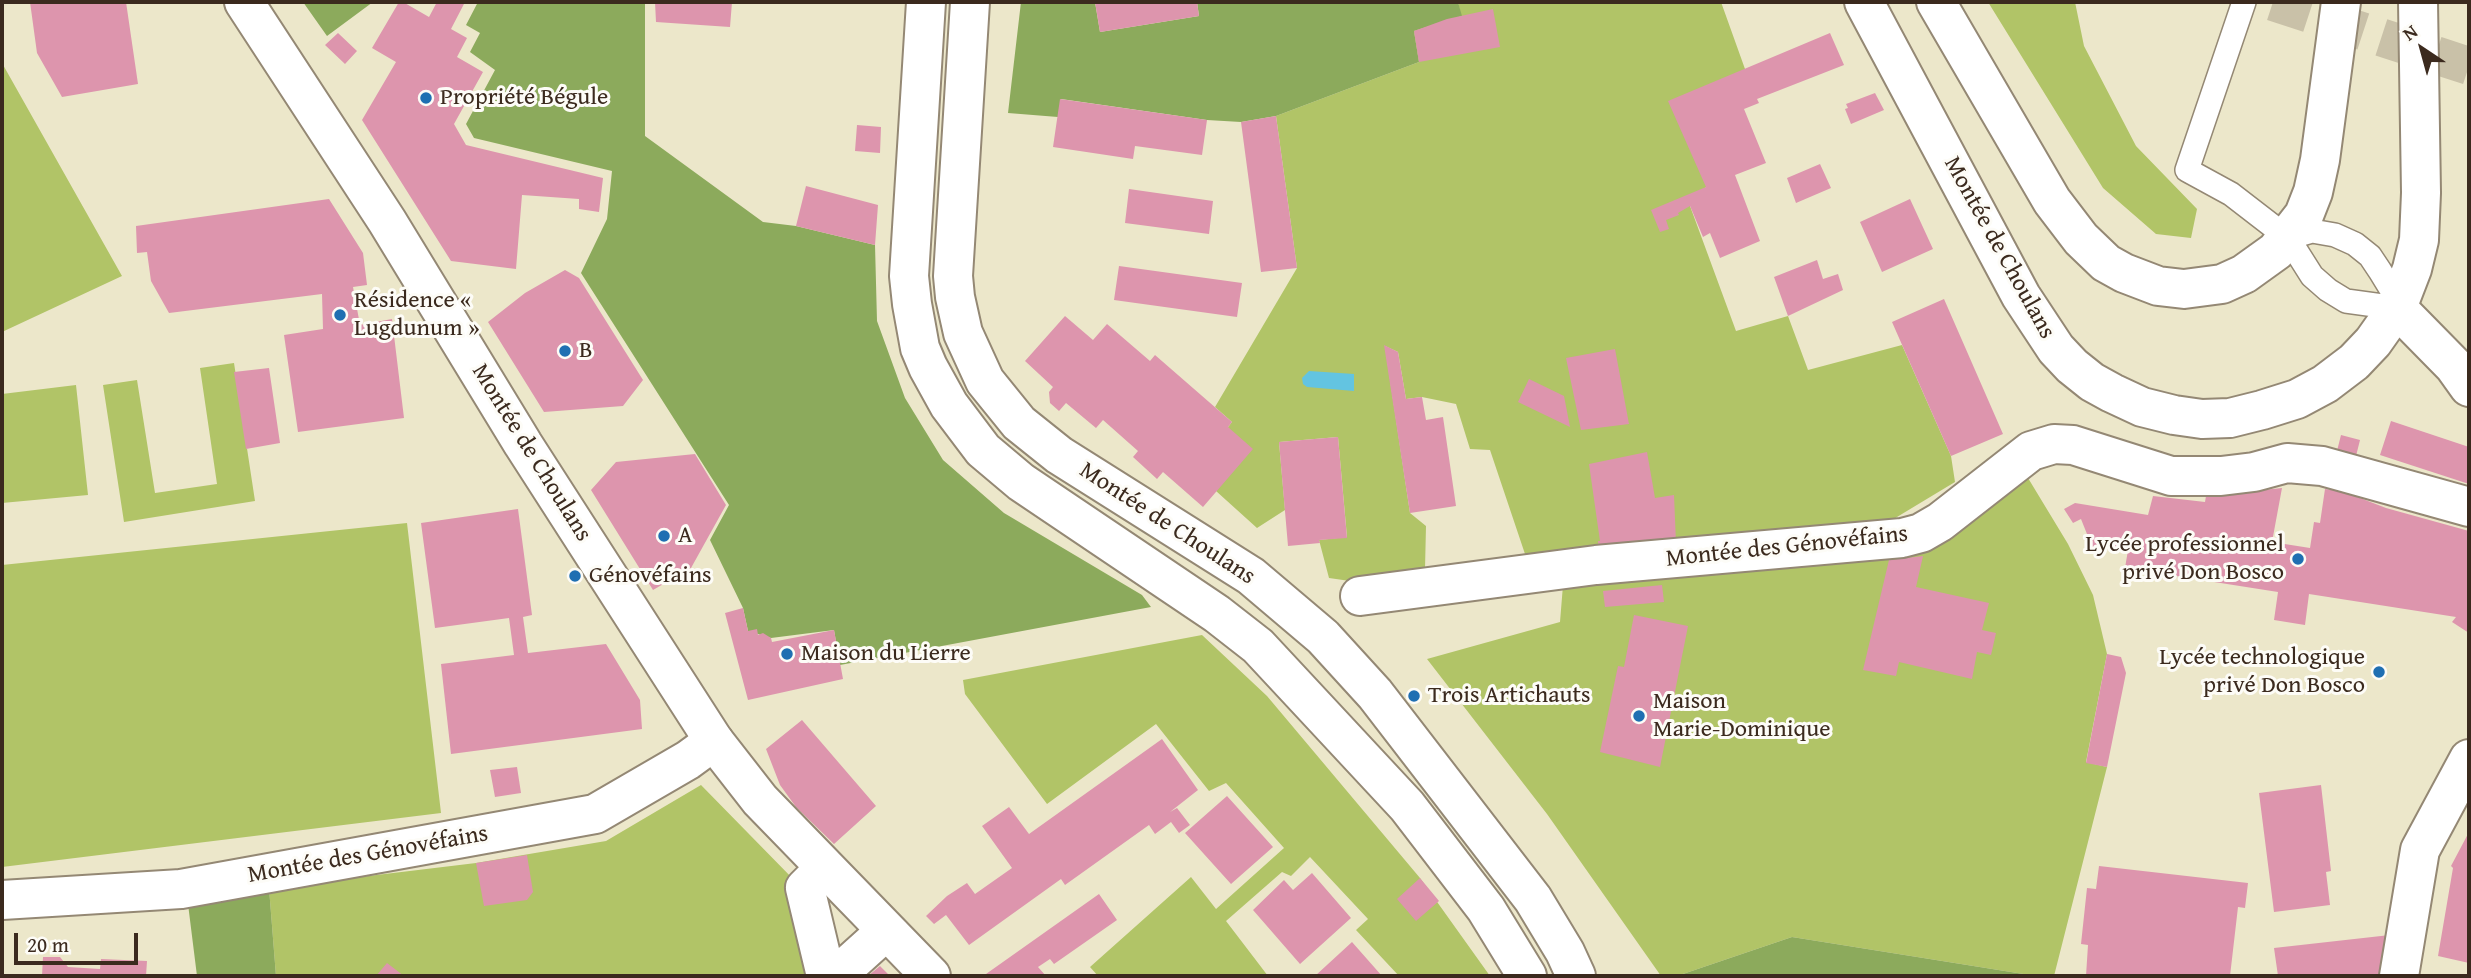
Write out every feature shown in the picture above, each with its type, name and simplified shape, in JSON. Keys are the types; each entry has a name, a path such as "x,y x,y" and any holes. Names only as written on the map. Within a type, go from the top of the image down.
{"main road":[{"name":"Montée de Choulans","path":"244,2 387,221 523,444 714,741 760,800 931,976"},
{"name":"Montée de Choulans","path":"926,2 909,276 920,348 949,405 983,450 1021,482 1216,614 1258,646 1407,806 1486,909 1527,976"},
{"name":"Montée de Choulans","path":"970,2 953,276 963,333 985,381 1019,423 1059,455 1251,576 1323,637 1375,694 1533,899 1576,976"},
{"name":"Montée de Choulans","path":"1864,2 2021,296 2056,349 2092,382 2142,407 2203,419 2230,418 2262,410 2297,399 2325,384 2354,362 2373,342 2397,307 2412,270 2419,240 2421,193 2418,2"},
{"path":"1937,2 2052,201 2081,239 2106,263 2124,273 2158,286 2197,289 2222,284 2263,262 2288,238 2304,215 2315,181 2341,2"},
{"path":"2397,307 2454,366 2469,387"},
{"name":"Montée des Génovéfains","path":"1360,596 1596,565 1902,538 1921,533 1940,522 2031,451 2054,444 2073,445 2171,477 2221,476 2254,472 2287,463 2322,466 2469,508"},
{"name":"Montée des Génovéfains","path":"2,900 181,889 595,814 688,760 714,741"},
{"path":"2399,976 2420,850 2469,759"},
{"path":"825,868 805,888 826,976"},
{"path":"836,976 887,931"}],"lane":[{"path":"2244,2 2188,170 2231,194 2288,238 2312,276 2346,301 2397,307 2391,289 2370,256 2355,244 2335,234 2312,231 2288,238"}],"green space":[{"path":"303,2 373,2 327,36"},
{"path":"478,2 645,2 645,136 763,222 796,226 875,245 877,321 905,398 943,460 1004,513 1142,595 1151,607 840,665 834,630 771,638 748,631 743,608 710,540 729,505 581,273 607,219 612,171 474,138 466,124 495,70 470,52 480,33 466,25"},
{"path":"1021,2 1095,2 1100,32 1199,16 1197,2 1458,2 1462,16 1414,31 1419,62 1276,116 1241,122 1207,120 1061,99 1058,117 1008,113"},
{"path":"1458,2 1721,2 1745,69 1706,187 1690,206 1736,331 1788,316 1808,370 1902,345 1951,456 1955,482 1892,520 1689,538 1676,543 1525,554 1490,450 1470,449 1456,404 1422,397 1406,399 1398,352 1385,346 1410,513 1426,526 1425,569 1364,583 1329,578 1319,540 1347,537 1338,437 1279,442 1285,510 1257,528 1216,491 1228,427 1232,422 1215,407 1297,268 1276,116 1419,62 1414,31 1461,16"},
{"path":"1988,2 2075,2 2084,46 2136,146 2197,209 2191,238 2156,234 2103,188"},
{"path":"2,63 122,276 2,332"},
{"path":"234,363 255,501 124,522 103,385 137,380 155,493 217,484 200,368"},
{"path":"76,385 88,495 2,503 2,394"},
{"path":"2028,478 2068,544 2093,595 2107,654 2086,762 2107,767 2054,976 2036,976 1792,937 1677,976 1661,976 1547,814 1427,659 1560,622 1563,585 1761,566 1889,559 1929,547"},
{"path":"407,523 441,813 2,867 2,565"},
{"path":"1202,635 1267,696 1420,878 1490,976 1399,976 1356,930 1368,919 1310,857 1291,876 1282,872 1226,921 1268,976 1098,976 1090,967 1191,877 1216,909 1284,848 1226,783 1209,791 1156,724 1047,804 965,694 963,680"},
{"path":"701,785 796,882 812,976 276,976 269,888 476,863 606,841"},
{"path":"269,888 276,976 197,976 188,904"},
{"path":"1792,937 2036,976 1677,976"}],"water":[{"path":"1309,371 1354,374 1354,391 1307,387 1302,378"}],"building":[{"path":"30,2 126,2 138,84 62,97 37,53"},
{"path":"399,2 429,17 437,2 465,2 451,29 467,38 457,57 483,72 454,124 466,145 603,178 599,212 579,209 579,199 522,195 516,269 451,261 362,120 396,62 372,48"},
{"path":"655,2 732,2 730,27 656,22"},
{"path":"1095,2 1197,2 1199,16 1100,32"},
{"path":"1493,9 1500,47 1419,62 1414,31 1447,19"},
{"path":"338,33 357,51 345,64 325,45"},
{"path":"1830,33 1844,65 1757,99 1759,103 1744,109 1766,163 1735,175 1760,241 1720,258 1710,233 1703,237 1690,206 1678,213 1679,215 1666,220 1669,229 1660,232 1651,210 1706,187 1668,101"},
{"path":"1875,93 1884,110 1851,124 1845,109 1848,108 1846,104"},
{"path":"1060,99 1207,120 1202,155 1135,146 1133,159 1053,147"},
{"path":"1276,116 1297,268 1261,272 1241,122"},
{"path":"857,125 881,127 880,153 855,151"},
{"path":"1820,164 1831,188 1796,203 1787,178"},
{"path":"806,186 878,205 875,245 796,226"},
{"path":"1129,189 1213,201 1209,234 1125,223"},
{"name":"Résidence « Lugdunum »","path":"329,199 363,253 367,285 353,287 360,325 392,319 404,418 298,432 284,335 323,329 322,294 169,313 151,281 147,252 137,253 136,226"},
{"path":"1910,199 1933,249 1882,272 1860,222"},
{"path":"1817,260 1823,279 1838,274 1843,290 1788,316 1774,277"},
{"path":"1119,266 1242,283 1237,317 1114,300"},
{"name":"B","path":"565,270 579,278 643,380 623,406 544,412 488,322 525,293"},
{"path":"1944,299 2003,434 1951,456 1892,322"},
{"path":"1065,316 1093,340 1107,324 1150,361 1155,355 1232,422 1228,427 1253,449 1203,507 1163,472 1157,479 1133,457 1138,451 1103,420 1096,428 1066,403 1059,411 1050,403 1049,392 1053,387 1025,361"},
{"path":"1384,345 1398,352 1406,399 1422,397 1426,420 1443,417 1456,506 1410,513"},
{"path":"1615,349 1629,424 1581,430 1566,358"},
{"path":"269,368 280,443 246,449 234,372"},
{"path":"1529,379 1564,396 1570,427 1518,402"},
{"path":"2391,421 2469,447 2469,484 2380,455"},
{"path":"2341,435 2360,440 2356,456 2337,451"},
{"path":"1338,437 1347,538 1288,546 1279,442"},
{"path":"1647,452 1655,498 1674,495 1676,543 1599,553 1600,541 1589,464"},
{"name":"A","path":"695,454 726,505 691,568 653,590 591,490 616,462"},
{"name":"Lycée professionnel privé Don Bosco","path":"2282,488 2272,542 2310,548 2314,522 2320,523 2325,489 2342,491 2386,508 2469,531 2469,633 2452,622 2456,617 2309,594 2305,625 2274,620 2278,592 2125,568 2128,550 2093,549 2081,519 2073,523 2064,509 2075,503 2148,515 2153,496 2205,502 2206,496"},
{"path":"518,509 532,615 523,617 528,653 606,644 640,700 642,729 451,754 441,664 514,655 509,618 435,628 421,523"},
{"path":"1923,556 1916,587 1989,603 1982,630 1996,633 1991,655 1977,652 1972,679 1899,662 1896,676 1863,670 1889,560"},
{"path":"1662,585 1664,602 1605,607 1603,591"},
{"name":"Maison du Lierre","path":"743,608 748,631 757,629 758,635 763,633 771,638 772,642 834,630 843,679 748,700 725,613"},
{"name":"Maison Marie-Dominique","path":"1634,615 1688,626 1660,767 1600,752 1618,666 1624,667"},
{"path":"2107,654 2121,657 2126,673 2107,767 2086,763"},
{"path":"802,720 876,806 834,844 796,807 780,785 766,749"},
{"path":"1162,739 1198,790 1170,812 1177,808 1190,825 1179,833 1171,822 1155,834 1149,825 1065,885 1061,879 969,945 946,915 934,924 926,916 947,896 967,883 975,894 1012,868 982,826 1009,807 1029,834"},
{"path":"517,767 521,793 495,797 490,770"},
{"path":"2321,785 2331,871 2326,872 2330,905 2274,912 2259,793"},
{"path":"1227,796 1273,847 1231,884 1185,833"},
{"path":"2469,832 2469,963 2438,956 2453,868 2451,866"},
{"path":"527,855 533,892 527,900 484,906 476,863"},
{"path":"2099,866 2248,883 2245,908 2238,907 2230,976 2086,976 2088,945 2081,944 2087,888 2096,889"},
{"path":"1312,873 1351,918 1300,964 1253,910 1284,880 1293,890"},
{"path":"1420,878 1439,901 1416,921 1397,899"},
{"path":"1099,894 1117,920 1054,964 1050,959 1038,967 1046,976 986,974"},
{"path":"2390,935 2383,976 2278,976 2274,948"},
{"path":"1352,942 1382,976 1315,976"},
{"path":"43,957 60,957 68,967 100,969 101,959 147,961 146,976 42,976"},
{"path":"387,963 404,976 376,976"},
{"path":"880,966 890,976 868,976"}],"tunnel":[{"path":"2273,2 2469,66"}],"place":[{"name":"Propriété Bégule","path":"426,98"},
{"name":"Résidence « Lugdunum »","path":"340,315"},
{"name":"B","path":"565,351"},
{"name":"A","path":"664,536"},
{"name":"Lycée professionnel privé Don Bosco","path":"2298,559"},
{"name":"Génovéfains","path":"575,576"},
{"name":"Maison du Lierre","path":"787,654"},
{"name":"Lycée technologique privé Don Bosco","path":"2379,672"},
{"name":"Trois Artichauts","path":"1414,696"},
{"name":"Maison Marie-Dominique","path":"1639,716"}]}
